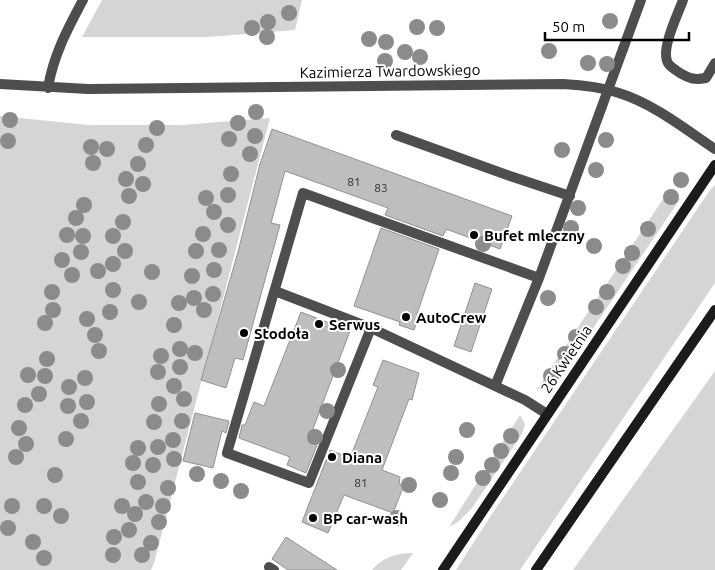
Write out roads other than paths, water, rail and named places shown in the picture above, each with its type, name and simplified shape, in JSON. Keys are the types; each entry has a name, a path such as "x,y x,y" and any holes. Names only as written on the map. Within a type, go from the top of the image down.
{"street":[{"path":"48,88 50,74 64,36 84,0"},
{"path":"495,386 539,278 642,0"},
{"path":"683,0 666,46 668,64 691,79 697,80 706,78 715,63"},
{"name":"Kazimierza Twardowskiego","path":"0,84 48,88 107,89 563,84 589,86 629,96 659,112 715,149"},
{"path":"396,135 570,196"},
{"name":"26 Kwietnia","path":"443,570 715,165"},
{"path":"371,328 309,483 227,453 303,192 539,278"},
{"path":"275,290 371,328 525,400 547,414"},
{"path":"536,570 715,310"}],"place":[{"name":"Bufet mleczny","path":"474,235"},
{"name":"AutoCrew","path":"406,317"},
{"name":"Serwus","path":"319,324"},
{"name":"Stodoła","path":"244,333"},
{"name":"Diana","path":"332,457"},
{"name":"BP car-wash","path":"313,518"}]}
